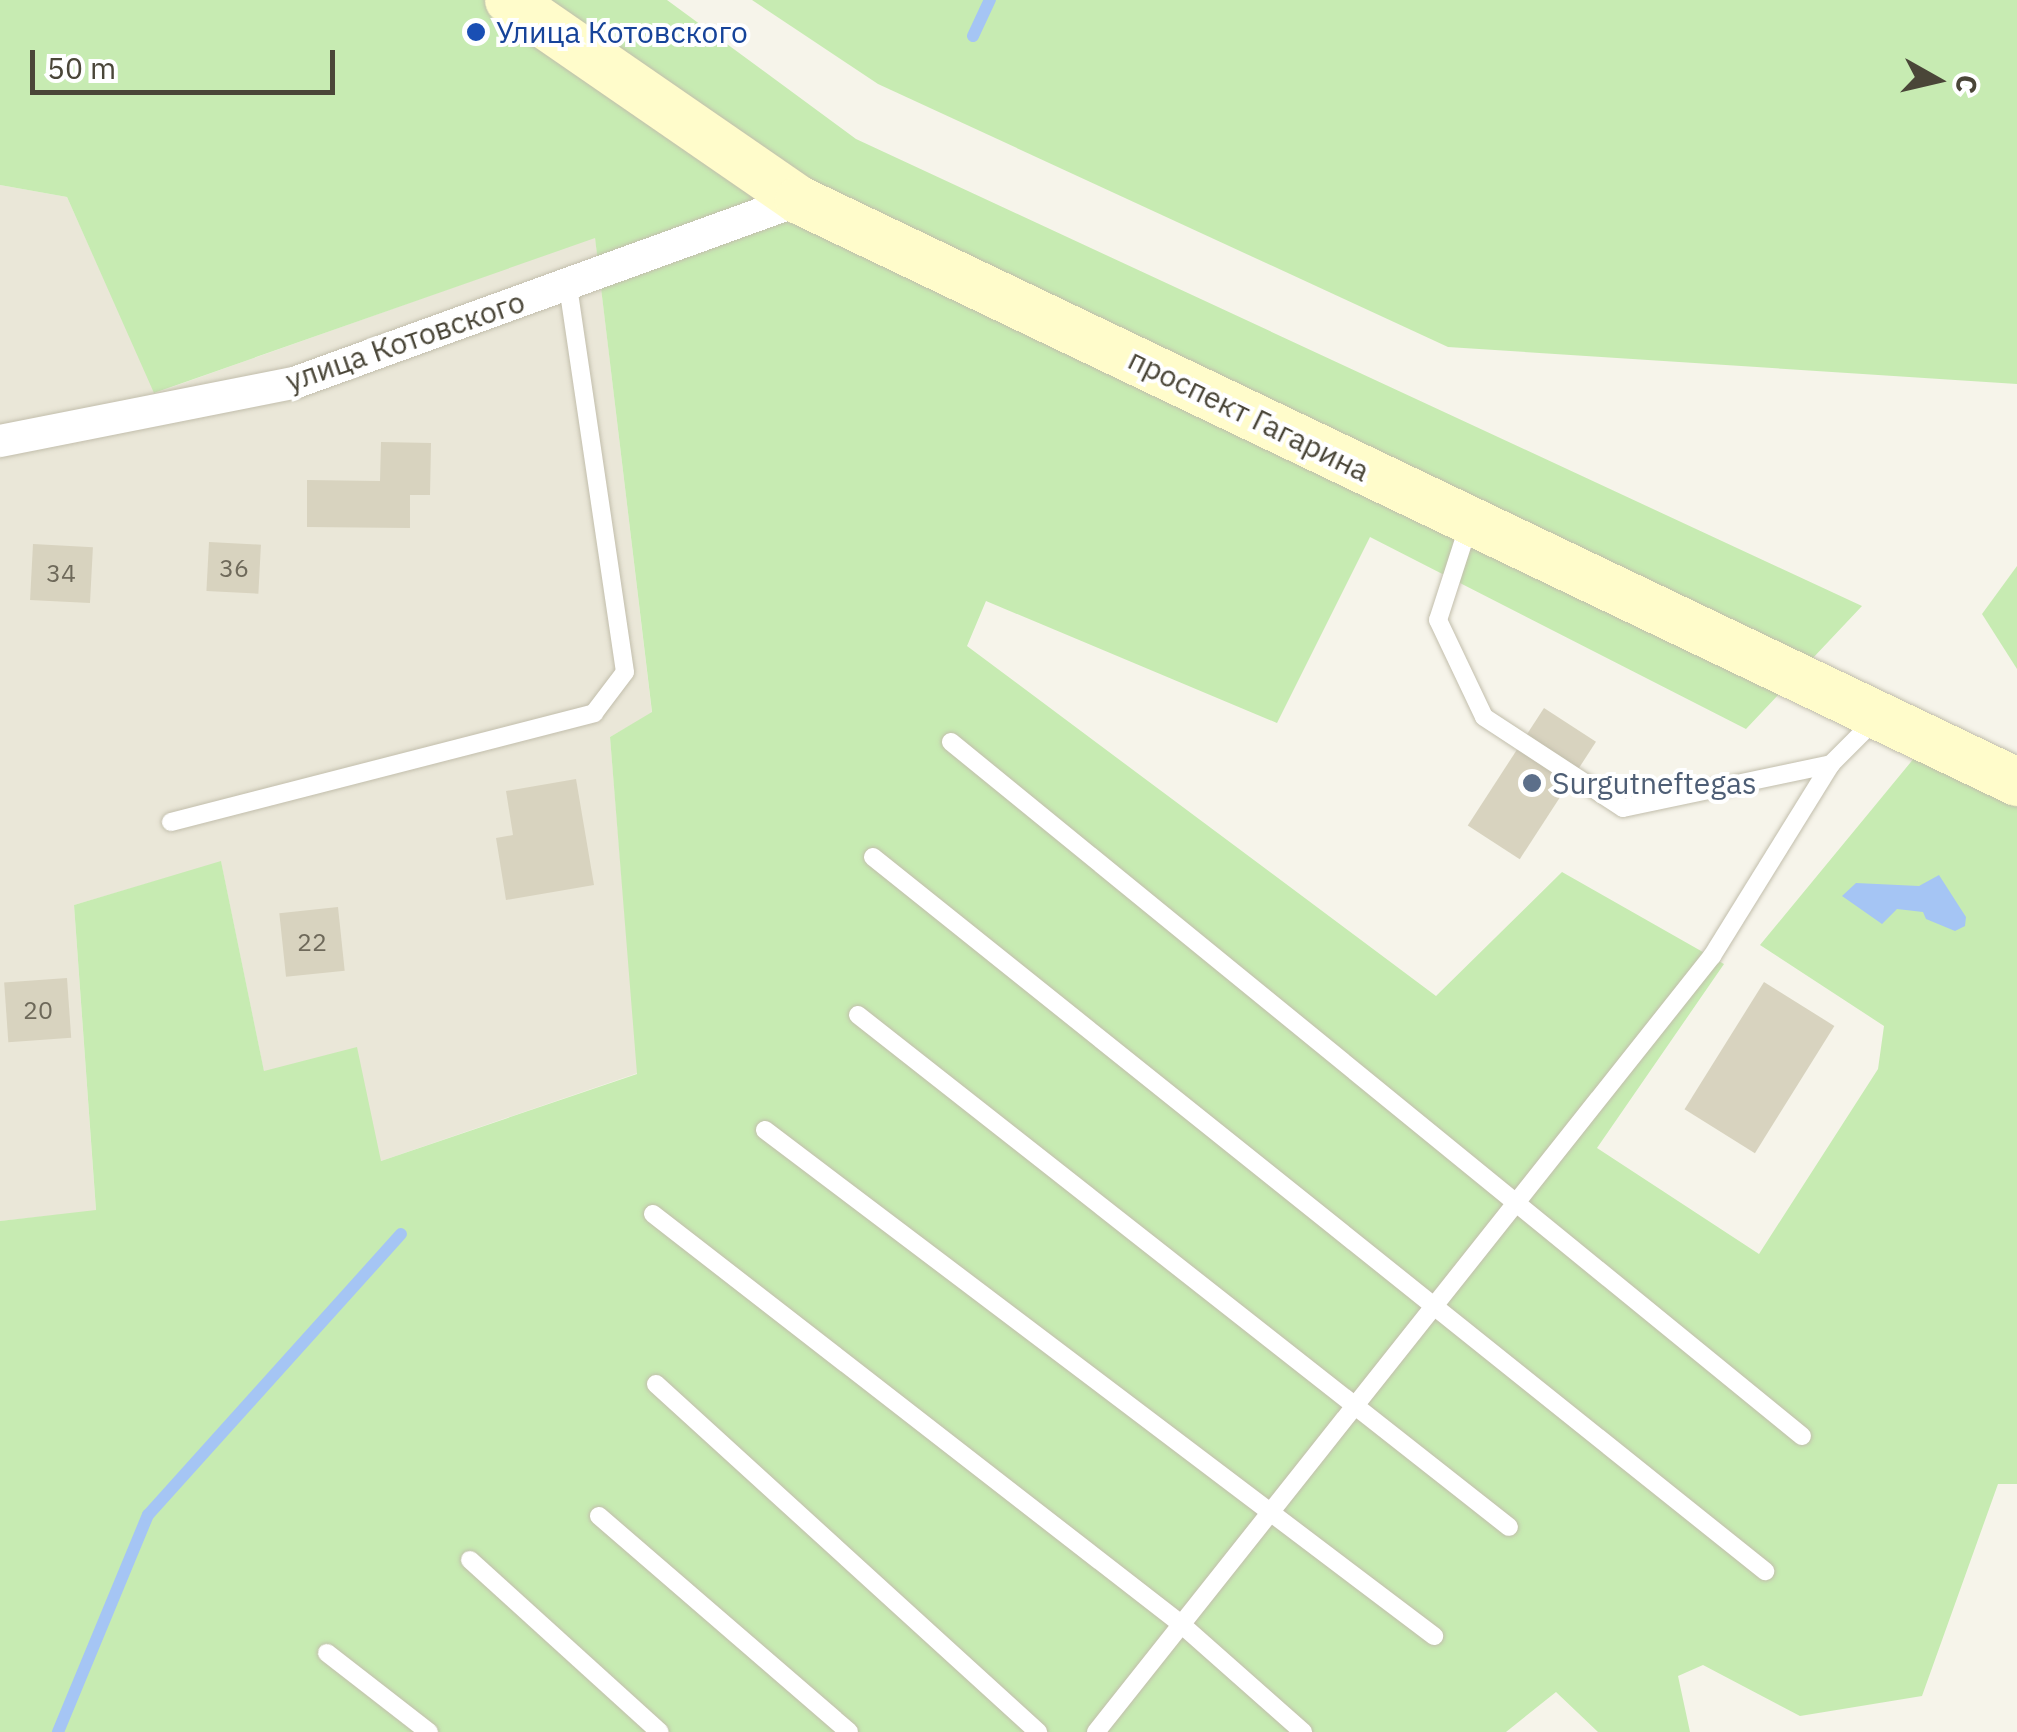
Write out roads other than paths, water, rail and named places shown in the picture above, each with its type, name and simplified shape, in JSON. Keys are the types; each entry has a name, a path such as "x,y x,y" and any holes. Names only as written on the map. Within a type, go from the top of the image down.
{"main road":[{"name":"проспект Гагарина","path":"509,0 799,200 2017,782"}],"street":[{"name":"улица Котовского","path":"0,441 294,382 799,200"}],"lane":[{"path":"172,822 594,713 624,672 568,284"},
{"path":"1470,520 1438,620 1484,718 1623,808 1831,764"},
{"path":"1096,1732 1712,956 1831,764 1879,716"},
{"path":"951,742 1802,1436"},
{"path":"873,857 1436,1304 1764,1571"},
{"path":"858,1015 1509,1526"},
{"path":"766,1130 1434,1636"},
{"path":"654,1214 1181,1624 1304,1732"},
{"path":"656,1384 1038,1732"},
{"path":"599,1516 849,1732"},
{"path":"470,1560 660,1732"},
{"path":"327,1653 429,1732"}],"water":[{"path":"1939,875 1966,917 1965,926 1955,931 1926,919 1923,912 1897,909 1882,924 1842,896 1856,883 1919,886"}],"waterway":[{"path":"973,36 990,0"},
{"path":"58,1732 148,1515 401,1234"}],"place":[{"name":"Улица Котовского","path":"476,32"},
{"name":"Surgutneftegas","path":"1532,783"}]}
